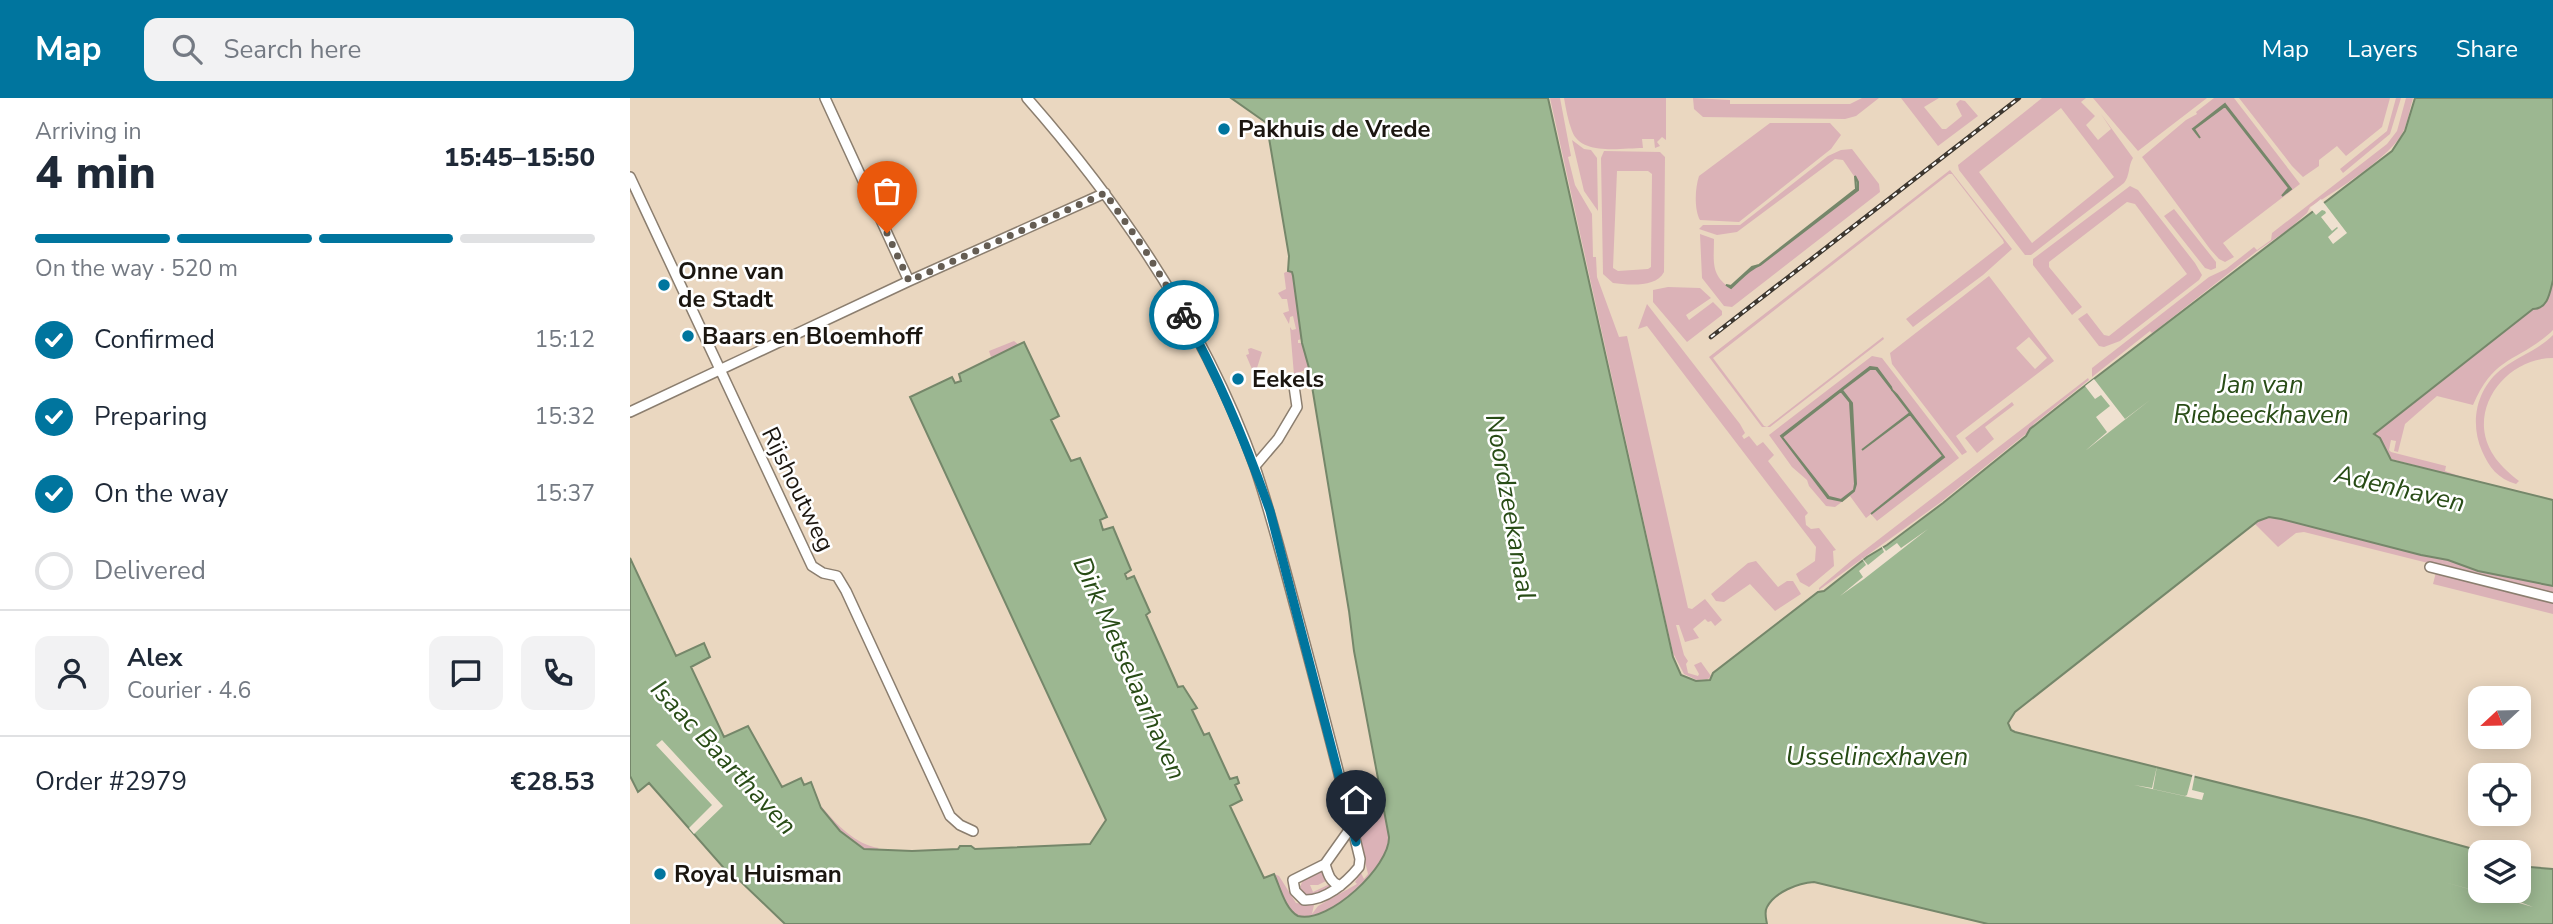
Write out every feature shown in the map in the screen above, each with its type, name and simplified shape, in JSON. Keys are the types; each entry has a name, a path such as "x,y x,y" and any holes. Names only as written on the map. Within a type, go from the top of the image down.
{"street":[{"path":"825,98 909,281"},
{"path":"1027,98 1105,193 1145,250 1210,363 1255,466 1284,560 1352,826 1360,859 1359,867 1340,886 1314,901 1304,900 1296,891 1293,880 1325,864 1352,826"},
{"name":"Rijshoutweg","path":"630,177 812,566 823,573 837,576 950,816 973,831"},
{"path":"630,412 909,281 1105,193"},
{"path":"1255,466 1278,439 1297,407 1293,379"},
{"path":"2430,567 2553,598"},
{"path":"1325,864 1328,876 1340,886"}],"shaded area":[{"path":"630,98 1317,98 1481,924 630,924"},
{"path":"1545,98 2553,98 2553,924 1767,924 1765,913 1771,901 1703,682 1681,675 1673,657"},
{"path":"1550,98 1560,98 1571,156 1568,157 1575,185 1592,214 1593,257 1596,257 1597,277 1619,337 1627,336 1688,608 1692,609 1705,599 1722,620 1715,626 1705,619 1693,629 1699,638 1685,642 1679,625 1676,625 1688,661 1688,673 1698,676 1694,665 1701,662 1711,676 1708,679 1697,680 1684,674 1673,653"},
{"path":"1564,98 1666,98 1666,140 1662,137 1657,142 1660,146 1655,148 1654,139 1642,139 1643,148 1603,149 1584,144 1572,131"},
{"path":"1693,98 1730,100 1730,104 1850,104 1862,98 1879,98 1856,116 1845,119 1703,117 1694,109"},
{"path":"1901,98 1939,98 1924,107 1942,129 1946,129 1962,116 1956,104 1960,100 1965,101 1978,116 1938,146"},
{"path":"2042,98 2086,98 2081,102 2095,116 2086,125 2098,140 2111,129 2101,114 2133,158 2124,183 2031,255 2025,255 1959,170 1958,165","holes":["2061,108 2114,177 2032,243 1979,172"]},
{"path":"2093,98 2207,98 2138,151"},
{"path":"2214,98 2234,98 2300,184 2223,243 2234,257 2225,262 2210,249 2142,157"},
{"path":"2239,98 2390,98 2382,127 2346,156 2337,146 2319,160 2319,166 2303,177"},
{"path":"2396,98 2401,98 2390,134 2343,173 2340,169 2387,131"},
{"path":"2406,98 2413,98 2404,130 2376,162 2310,207 2289,229 2092,377 2092,368 2209,277 2226,269 2254,247 2257,250 2271,240 2272,233 2387,144 2397,131"},
{"path":"1770,123 1830,123 1841,135 1831,149 1739,222 1700,220 1696,198 1699,176"},
{"path":"1572,140 1584,149 1591,150 1597,158 1598,211 1584,191"},
{"path":"1852,149 1879,184 1880,192 1732,307 1724,306 1702,278 1700,234 1714,239 1716,273 1731,288 1748,272 1858,190 1858,182 1843,160 1835,159 1737,232 1717,235 1699,229 1703,225 1740,225 1828,156 1841,150"},
{"path":"1604,151 1660,152 1665,157 1664,272 1655,281 1641,284 1613,283 1603,274 1601,158","holes":["1617,171 1648,171 1652,174 1651,267 1618,271 1613,268"]},
{"path":"1950,170 2012,249 1983,275 1913,327 1906,319 2004,243 1952,174 1949,174 1713,358 1767,427 1762,427 1709,357"},
{"path":"2130,186 2138,190 2202,275 2120,341 2104,347 2099,346 2078,319 2087,313 2104,335 2109,336 2187,274 2135,204 2127,202 2049,262 2049,267 2082,307 2072,315 2033,265 2033,259"},
{"path":"2174,209 2216,262 2216,268 2205,268 2164,216"},
{"path":"1292,272 1302,339 1298,340 1298,343 1302,343 1309,368 1294,375 1290,327 1292,330 1296,329 1293,316 1290,317 1289,324 1283,313 1289,311 1287,299 1282,299 1278,293 1286,289 1284,273"},
{"path":"1989,276 2054,361 1956,436 1967,452 1962,455 1892,364 1890,353","holes":["2029,337 2047,358 2035,369 2016,348"]},
{"path":"2553,280 2553,330 2550,333 2497,369 2481,389 2473,405 2437,396 2405,424 2398,452 2394,451 2396,441 2391,440 2391,452 2446,466 2445,471 2468,479 2391,459 2380,438 2375,436 2375,431 2533,309 2542,306 2548,299"},
{"path":"1668,287 1700,288 1711,298 1686,315 1689,320 1713,302 1722,311 1722,315 1687,342 1653,302 1653,290"},
{"path":"1647,304 1740,424 1745,433 1742,436 1744,439 1749,436 1757,446 1763,442 1774,455 1768,461 1808,513 1805,516 1806,525 1811,529 1819,528 1836,550 1833,551 1834,566 1809,587 1800,582 1796,574 1815,561 1816,547 1647,326 1638,329"},
{"path":"2553,335 2553,358 2539,359 2514,370 2495,389 2485,414 2485,437 2491,452 2519,481 2516,484 2499,476 2485,457 2476,428 2478,406 2494,376"},
{"path":"1883,337 1884,339 1767,427"},
{"path":"1014,341 1019,345 991,357 989,351"},
{"path":"1251,348 1262,352 1257,368 1261,370 1257,381 1246,355"},
{"path":"1872,356 1882,358 1959,458 1877,521 1871,514 1866,518 1850,496 1835,507 1826,506 1769,435"},
{"path":"2088,378 2089,380 2035,423 2027,433 1941,502 1819,590 1852,560"},
{"path":"2012,402 2014,405 1985,427 1994,439 1977,453 1965,438"},
{"path":"2266,517 2453,561 2478,571 2553,586 2553,595 2441,564 2440,566 2304,532 2296,533 2278,547 2255,524"},
{"path":"1756,561 1778,587 1787,581 1793,581 1801,594 1775,611 1750,584 1724,602 1716,601 1711,594 1748,563"},
{"path":"2436,572 2553,602 2553,614 2433,584"},
{"path":"1380,787 1389,832 1386,853 1364,882 1344,901 1321,914 1298,916 1286,903 1274,874 1279,876 1296,903 1314,905 1312,914 1318,906 1357,884 1355,882 1361,873 1364,879 1368,874 1352,809"},
{"path":"822,807 840,827 855,838 879,848 872,850 855,844"},
{"path":"1322,869 1326,881 1310,885 1313,892 1330,884 1335,885 1318,895 1305,895 1300,887 1303,880"}],"water":[{"path":"1231,98 1548,98 1673,657 1681,675 1696,681 1710,680 1713,673 1818,592 1824,591 1943,503 2078,391 2392,151 2405,131 2415,98 2553,98 2553,280 2548,299 2374,434 2380,438 2391,460 2553,500 2553,586 2478,571 2448,560 2269,517 2258,521 2015,712 2008,723 2015,732 2365,819 2468,848 2468,903 2531,903 2531,867 2553,869 2553,924 1988,924 1814,882 1794,886 1775,897 1766,909 1767,924 785,924 736,877 729,883 726,880 731,876 649,783 638,792 630,776 630,558 676,656 704,643 710,657 691,667 724,737 748,726 782,787 801,778 804,785 811,782 821,808 840,831 864,849 912,851 958,849 960,846 971,846 975,849 1090,844 1106,820 910,397 952,377 955,383 961,381 959,374 1024,342 1059,416 1051,420 1071,461 1080,458 1107,517 1100,520 1103,530 1113,527 1131,570 1125,574 1127,579 1134,576 1150,612 1146,615 1178,687 1183,686 1197,708 1192,710 1204,735 1209,733 1230,779 1237,777 1239,783 1235,785 1242,800 1230,806 1264,878 1274,874 1293,913 1298,916 1311,916 1341,902 1369,877 1380,863 1389,837 1354,651 1293,276 1292,272 1288,271 1289,256 1268,124"},
{"path":"2225,104 2291,189 2282,196 2289,188 2225,106 2194,129 2200,138 2193,129"},
{"path":"1855,176 1858,190 1760,265 1748,272 1731,288 1726,285 1731,286 1752,267 1759,265 1856,189"},
{"path":"1870,367 1877,368 1892,389 1876,369 1870,369 1842,390 1852,403 1856,484 1854,491 1842,501 1828,498 1781,436","holes":["1841,391 1850,402 1855,484 1854,490 1841,500 1829,497 1782,437"]},
{"path":"1893,391 1897,395 1944,457 1871,514 1943,456 1910,414 1862,450 1910,413"}],"pier":[{"path":"2321,199 2347,233 2333,244 2328,237 2338,228 2332,231 2321,217 2325,211 2322,210 2316,215 2310,208"},
{"path":"2094,379 2125,419 2150,400 2085,451 2107,432 2096,417 2110,406 2101,395 2095,399 2085,386"},
{"path":"1928,529 1840,596 1863,577 1859,571 1866,565 1861,557 1868,565 1884,552 1881,545 1886,551 1897,543 1901,548"},
{"path":"662,740 723,806 694,834 689,828 712,805 656,745"},
{"path":"2157,766 2153,789 2185,796 2193,773 2192,790 2204,793 2202,800 2134,785 2152,788"}],"railway":[{"path":"1711,337 2019,98"}],"way so far":[{"path":"887,233 909,281 1105,193 1145,250 1184,315"}],"place":[{"name":"Pakhuis de Vrede","path":"1224,129"},
{"name":"Onne van de Stadt","path":"664,285"},
{"name":"Baars en Bloemhoff","path":"688,336"},
{"name":"Eekels","path":"1238,379"},
{"name":"Royal Huisman","path":"660,874"}],"route":[{"path":"1184,315 1210,363 1232,413 1255,466 1270,511 1356,842"}],"water label":[{"name":"Jan van Riebeeckhaven","path":"2261,399"},
{"name":"Adenhaven","path":"2400,488"},
{"name":"Noordzeekanaal","path":"1511,507"},
{"name":"Dirk Metselaarhaven","path":"1130,668"},
{"name":"Usselincxhaven","path":"1877,756"},
{"name":"Isaac Baarthaven","path":"724,757"}]}
